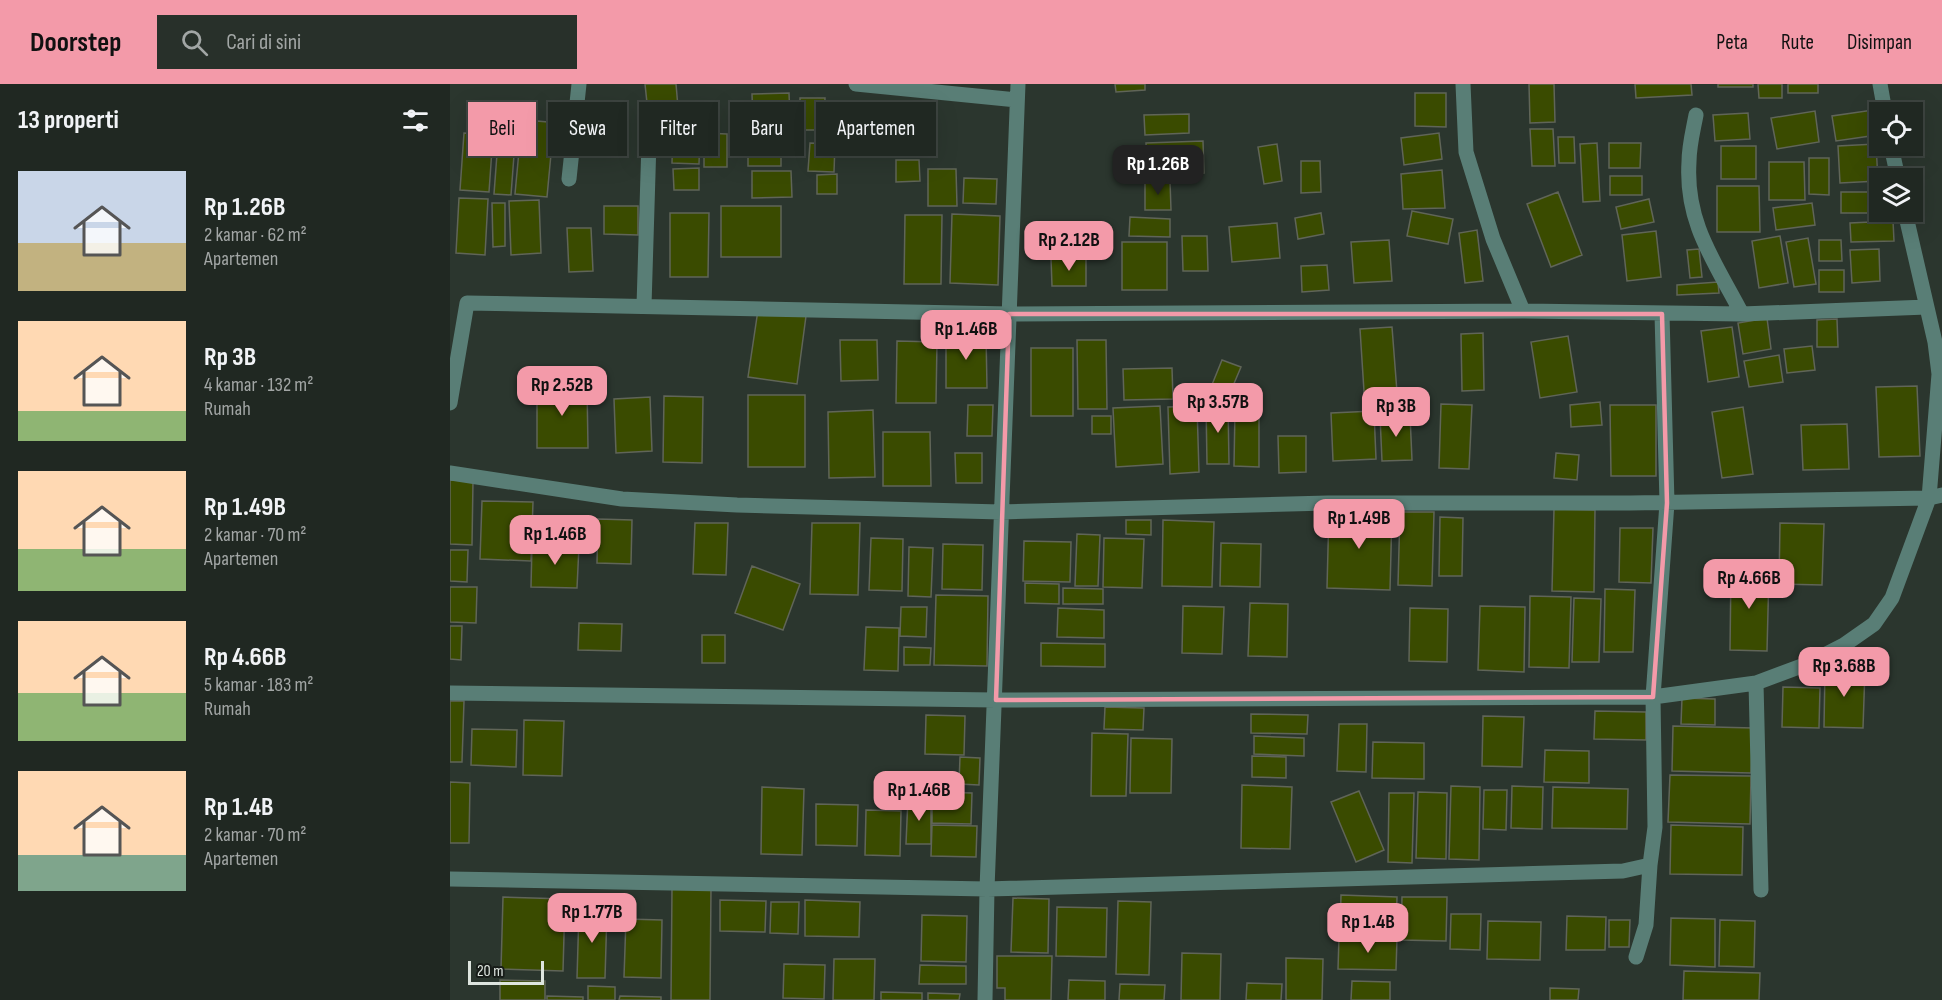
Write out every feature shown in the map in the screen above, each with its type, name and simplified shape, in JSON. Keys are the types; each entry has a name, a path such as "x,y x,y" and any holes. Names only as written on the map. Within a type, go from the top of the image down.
{"street":[{"path":"569,179 579,84"},
{"path":"856,84 1017,100"},
{"path":"985,1000 987,889 1018,84"},
{"path":"1463,84 1466,152 1493,239 1523,311"},
{"path":"1880,84 1883,102"},
{"path":"1696,116 1689,161 1692,210 1704,246 1742,314"},
{"path":"644,306 649,156"},
{"path":"450,693 996,700 1653,697 1756,683 1844,645 1874,624 1892,598 1936,496 1939,374 1935,342 1907,222"},
{"path":"450,403 467,303 1009,314 1523,311 1742,314 1927,307"},
{"path":"1635,957 1646,925 1655,827 1653,697 1667,503 1662,314"},
{"path":"450,473 622,499 737,505 1001,512 1328,503 1667,503 1936,496"},
{"path":"1756,683 1761,890"},
{"path":"450,879 987,889 1623,872 1650,865"}],"highlighted area":[{"path":"1009,314 1662,314 1667,503 1653,697 996,700"}],"building":[{"path":"645,84 676,84 678,102 647,102"},
{"path":"1115,84 1145,84 1145,90 1116,92"},
{"path":"1529,84 1554,84 1555,122 1530,123"},
{"path":"1635,84 1691,84 1692,95 1636,98"},
{"path":"1718,84 1753,84 1753,87 1718,87"},
{"path":"1758,84 1782,84 1782,98 1759,98"},
{"path":"1788,84 1818,84 1818,93 1788,93"},
{"path":"789,93 789,102 752,102 752,94"},
{"path":"1415,93 1446,93 1446,127 1415,126"},
{"path":"800,98 825,98 825,102 816,102 816,130 804,130 804,102 800,102"},
{"path":"1815,111 1819,142 1777,149 1771,118"},
{"path":"1869,111 1869,136 1836,141 1832,116"},
{"path":"1748,113 1750,139 1715,141 1713,115"},
{"path":"1189,114 1189,133 1145,135 1144,115"},
{"path":"536,121 548,122 548,156 551,156 547,197 515,194 519,156 536,156"},
{"path":"1530,129 1553,129 1555,166 1532,166"},
{"path":"464,133 468,133 468,156 492,156 489,192 460,190"},
{"path":"1439,133 1442,159 1404,165 1401,138"},
{"path":"718,134 727,134 727,167 704,167 704,156 718,156"},
{"path":"1558,137 1574,137 1575,163 1559,163"},
{"path":"1203,141 1204,173 1147,175 1146,143"},
{"path":"810,143 816,143 816,156 835,156 834,172 808,171"},
{"path":"1597,143 1600,201 1583,202 1580,144"},
{"path":"1609,143 1641,143 1640,168 1609,168"},
{"path":"1277,144 1282,181 1264,184 1258,147"},
{"path":"1869,144 1869,156 1877,156 1877,168 1869,168 1869,181 1840,183 1838,146"},
{"path":"1721,146 1756,146 1756,179 1721,179"},
{"path":"497,156 514,156 511,195 494,194"},
{"path":"672,156 699,156 699,164 672,163"},
{"path":"748,156 781,156 781,166 748,166"},
{"path":"1809,158 1829,158 1829,195 1809,194"},
{"path":"896,160 919,160 920,181 896,182"},
{"path":"1301,161 1320,161 1321,192 1301,193"},
{"path":"1769,162 1804,162 1805,200 1769,200"},
{"path":"699,168 699,190 674,190 673,169"},
{"path":"928,169 956,169 957,206 928,206"},
{"path":"1442,170 1445,208 1403,209 1401,174"},
{"path":"752,171 791,171 792,197 752,198"},
{"path":"837,174 837,194 817,194 817,175"},
{"path":"1610,176 1642,176 1642,195 1610,195"},
{"path":"964,178 997,179 996,204 963,203"},
{"path":"1170,181 1171,210 1145,210 1145,182"},
{"path":"1717,186 1759,186 1760,232 1717,232"},
{"path":"1558,192 1582,255 1551,267 1527,204"},
{"path":"1841,192 1869,192 1869,213 1841,213"},
{"path":"459,198 488,199 485,255 456,253"},
{"path":"1649,199 1654,222 1621,229 1616,207"},
{"path":"539,200 541,253 511,255 509,201"},
{"path":"492,203 505,203 505,246 493,247"},
{"path":"1812,203 1815,225 1776,230 1773,208"},
{"path":"604,206 638,206 638,235 604,234"},
{"path":"721,206 781,206 781,257 721,257"},
{"path":"1412,211 1453,219 1448,244 1407,236"},
{"path":"670,213 709,213 708,277 670,277"},
{"path":"1321,213 1324,234 1298,239 1295,218"},
{"path":"952,214 1000,216 998,285 950,283"},
{"path":"905,215 942,215 941,284 904,284"},
{"path":"1130,217 1170,219 1170,237 1129,236"},
{"path":"1893,222 1894,241 1851,242 1850,223"},
{"path":"1277,223 1280,258 1232,262 1229,227"},
{"path":"567,228 591,228 593,271 569,272"},
{"path":"1477,230 1483,281 1465,283 1459,233"},
{"path":"1656,231 1661,277 1627,281 1622,235"},
{"path":"1182,236 1207,236 1208,271 1183,271"},
{"path":"1780,236 1788,283 1759,288 1752,241"},
{"path":"1808,238 1816,284 1794,287 1786,242"},
{"path":"1389,240 1392,281 1354,283 1351,242"},
{"path":"1819,240 1841,240 1842,261 1819,261"},
{"path":"1122,242 1167,242 1167,290 1122,290"},
{"path":"1699,249 1702,277 1690,278 1687,250"},
{"path":"1879,249 1880,281 1852,283 1850,250"},
{"path":"1051,258 1086,258 1086,286 1052,286"},
{"path":"1327,265 1329,290 1302,292 1301,266"},
{"path":"1819,270 1844,270 1844,292 1819,292"},
{"path":"1718,282 1719,293 1677,295 1677,285"},
{"path":"758,310 806,316 797,384 748,377"},
{"path":"1767,318 1771,349 1743,354 1738,323"},
{"path":"1837,319 1838,347 1817,347 1817,320"},
{"path":"1392,327 1398,405 1365,407 1360,329"},
{"path":"1732,327 1739,377 1708,382 1701,331"},
{"path":"1483,333 1484,390 1462,391 1461,334"},
{"path":"946,334 986,334 987,388 946,388"},
{"path":"1568,336 1577,392 1540,398 1531,342"},
{"path":"840,340 877,340 878,380 841,381"},
{"path":"1077,340 1106,340 1107,409 1078,409"},
{"path":"897,341 937,342 936,403 896,403"},
{"path":"1812,346 1815,370 1787,373 1784,349"},
{"path":"1031,348 1073,348 1073,416 1031,416"},
{"path":"1779,355 1783,382 1749,387 1744,361"},
{"path":"1222,360 1241,367 1227,400 1209,392"},
{"path":"1172,368 1173,399 1124,400 1123,369"},
{"path":"537,385 587,385 588,448 537,448"},
{"path":"1917,386 1920,456 1879,457 1876,387"},
{"path":"748,395 805,395 805,467 748,467"},
{"path":"664,396 703,397 702,463 663,462"},
{"path":"650,397 652,451 616,453 614,399"},
{"path":"1600,402 1602,425 1571,427 1570,405"},
{"path":"1206,403 1228,403 1229,464 1207,464"},
{"path":"1441,404 1472,405 1469,469 1439,468"},
{"path":"968,405 993,405 992,436 967,436"},
{"path":"1610,405 1656,405 1656,476 1611,476"},
{"path":"1160,406 1163,464 1116,467 1113,408"},
{"path":"1197,406 1199,472 1170,474 1168,407"},
{"path":"1743,407 1753,474 1722,478 1712,412"},
{"path":"1235,409 1259,410 1259,467 1234,466"},
{"path":"873,410 875,477 829,478 828,412"},
{"path":"1374,411 1376,459 1333,461 1331,413"},
{"path":"1410,415 1412,460 1382,461 1380,416"},
{"path":"1092,416 1111,416 1111,434 1092,434"},
{"path":"1847,424 1849,469 1803,470 1801,425"},
{"path":"883,432 930,432 931,486 883,486"},
{"path":"1278,436 1306,436 1306,472 1279,473"},
{"path":"955,453 982,453 982,483 956,483"},
{"path":"1556,453 1579,455 1577,480 1554,478"},
{"path":"450,480 473,481 472,545 450,544"},
{"path":"482,501 533,502 531,561 480,559"},
{"path":"1554,509 1595,510 1594,592 1552,591"},
{"path":"1329,510 1392,512 1390,590 1327,588"},
{"path":"1400,512 1434,512 1432,586 1398,585"},
{"path":"1440,517 1463,518 1462,576 1439,576"},
{"path":"598,519 632,520 631,564 597,563"},
{"path":"1126,520 1151,520 1151,535 1126,534"},
{"path":"1163,520 1214,522 1212,587 1162,586"},
{"path":"695,523 728,523 726,575 693,574"},
{"path":"812,523 860,523 858,595 810,594"},
{"path":"1780,523 1824,524 1822,585 1779,584"},
{"path":"1620,528 1653,528 1651,583 1619,582"},
{"path":"1077,534 1100,535 1098,586 1075,586"},
{"path":"871,538 903,539 902,591 869,590"},
{"path":"1104,538 1144,539 1142,588 1103,587"},
{"path":"1024,541 1071,542 1070,582 1023,581"},
{"path":"1221,543 1261,544 1260,587 1220,586"},
{"path":"943,544 983,545 982,590 942,589"},
{"path":"532,545 579,546 577,588 531,587"},
{"path":"909,547 933,548 931,597 908,596"},
{"path":"450,550 468,550 467,582 450,581"},
{"path":"752,566 800,584 783,630 735,613"},
{"path":"1731,570 1769,571 1767,651 1730,650"},
{"path":"1025,583 1059,584 1059,604 1025,603"},
{"path":"450,587 477,587 476,623 450,622"},
{"path":"1063,588 1103,589 1103,604 1063,604"},
{"path":"1605,589 1635,590 1633,652 1604,652"},
{"path":"936,595 988,596 987,666 934,665"},
{"path":"1530,596 1571,597 1569,668 1529,667"},
{"path":"1574,598 1601,599 1599,662 1572,662"},
{"path":"1250,603 1288,604 1287,657 1248,656"},
{"path":"1183,606 1224,607 1222,654 1182,653"},
{"path":"1480,606 1525,607 1524,672 1478,670"},
{"path":"901,607 927,607 926,637 900,636"},
{"path":"1058,608 1104,610 1104,638 1057,637"},
{"path":"1410,608 1448,609 1447,662 1409,661"},
{"path":"579,623 622,624 621,651 578,650"},
{"path":"450,626 462,626 461,660 450,659"},
{"path":"866,627 899,628 898,671 864,670"},
{"path":"702,635 725,635 725,663 702,663"},
{"path":"1041,643 1105,644 1105,667 1041,666"},
{"path":"904,647 931,648 930,665 904,665"},
{"path":"1825,669 1865,669 1863,728 1824,727"},
{"path":"1783,687 1820,688 1819,728 1782,727"},
{"path":"1682,698 1715,699 1715,725 1681,724"},
{"path":"450,701 464,701 462,762 450,762"},
{"path":"1105,707 1144,708 1143,730 1104,729"},
{"path":"1595,711 1646,712 1646,740 1594,739"},
{"path":"1251,714 1308,715 1307,734 1251,733"},
{"path":"926,715 965,716 964,755 925,754"},
{"path":"1483,716 1524,717 1522,767 1482,766"},
{"path":"524,720 564,721 562,776 523,775"},
{"path":"1339,724 1367,724 1366,772 1337,771"},
{"path":"1673,726 1753,728 1751,773 1672,771"},
{"path":"472,729 517,730 516,767 471,765"},
{"path":"1092,733 1128,734 1126,796 1091,796"},
{"path":"1254,736 1304,738 1304,756 1254,754"},
{"path":"1131,738 1172,739 1171,793 1130,793"},
{"path":"1373,742 1424,743 1424,779 1372,778"},
{"path":"1545,750 1589,751 1589,783 1544,782"},
{"path":"1252,756 1286,757 1286,778 1252,777"},
{"path":"960,757 980,758 979,785 959,784"},
{"path":"1670,775 1751,776 1750,824 1668,822"},
{"path":"450,782 470,783 469,843 450,843"},
{"path":"1242,785 1292,787 1290,849 1241,848"},
{"path":"1451,786 1480,787 1479,860 1449,859"},
{"path":"1512,786 1543,787 1542,829 1511,828"},
{"path":"762,787 804,789 802,855 761,854"},
{"path":"1553,787 1628,789 1627,829 1552,828"},
{"path":"1484,790 1507,790 1506,830 1483,829"},
{"path":"1359,791 1384,850 1356,862 1331,802"},
{"path":"932,792 972,793 971,824 932,823"},
{"path":"1418,792 1447,793 1446,859 1416,858"},
{"path":"1389,793 1414,793 1412,863 1388,862"},
{"path":"908,798 931,799 931,844 906,844"},
{"path":"816,804 858,805 857,846 816,845"},
{"path":"866,810 901,811 900,856 865,855"},
{"path":"932,825 977,826 976,857 931,856"},
{"path":"1671,825 1743,827 1742,875 1670,874"},
{"path":"672,888 711,888 710,1000 671,1000"},
{"path":"1341,895 1397,897 1396,934 1340,933"},
{"path":"503,897 565,899 563,971 501,969"},
{"path":"1402,897 1447,897 1446,941 1401,940"},
{"path":"1013,898 1049,899 1048,953 1011,952"},
{"path":"720,900 766,901 765,932 720,931"},
{"path":"805,900 860,902 859,937 805,936"},
{"path":"1118,901 1151,902 1149,975 1116,974"},
{"path":"771,902 799,902 798,934 770,933"},
{"path":"1057,907 1107,908 1106,957 1056,956"},
{"path":"579,911 607,911 605,978 577,978"},
{"path":"1451,914 1481,914 1480,950 1450,949"},
{"path":"922,915 967,916 966,962 921,961"},
{"path":"1567,916 1606,917 1605,950 1566,950"},
{"path":"1671,918 1715,919 1715,967 1670,965"},
{"path":"626,919 662,920 661,978 624,977"},
{"path":"1609,920 1630,920 1629,947 1609,947"},
{"path":"1720,920 1755,921 1754,967 1719,966"},
{"path":"1488,921 1541,922 1540,960 1487,959"},
{"path":"1339,937 1397,938 1396,970 1338,969"},
{"path":"1182,953 1221,954 1220,1000 1181,1000"},
{"path":"997,956 1052,956 1051,1000 1005,1000 1005,988 997,988"},
{"path":"1286,958 1323,959 1322,1000 1286,1000"},
{"path":"834,959 875,959 874,1000 833,1000"},
{"path":"784,964 825,965 824,999 783,998"},
{"path":"920,965 966,966 966,984 919,984"},
{"path":"1684,971 1760,973 1759,1000 1683,1000"},
{"path":"500,980 545,981 545,1000 500,1000"},
{"path":"1069,980 1105,981 1105,1000 1068,1000"},
{"path":"1352,981 1390,982 1390,1000 1351,1000"},
{"path":"1247,983 1282,984 1281,1000 1246,1000"},
{"path":"1120,984 1165,985 1164,1000 1119,1000"},
{"path":"588,986 615,987 615,1000 588,1000"},
{"path":"1550,988 1579,989 1578,1000 1550,1000"},
{"path":"881,992 922,993 922,1000 881,1000"},
{"path":"928,993 960,994 959,1000 928,1000"},
{"path":"547,996 583,997 583,1000 547,1000"},
{"path":"620,996 661,997 661,1000 619,1000"}]}
